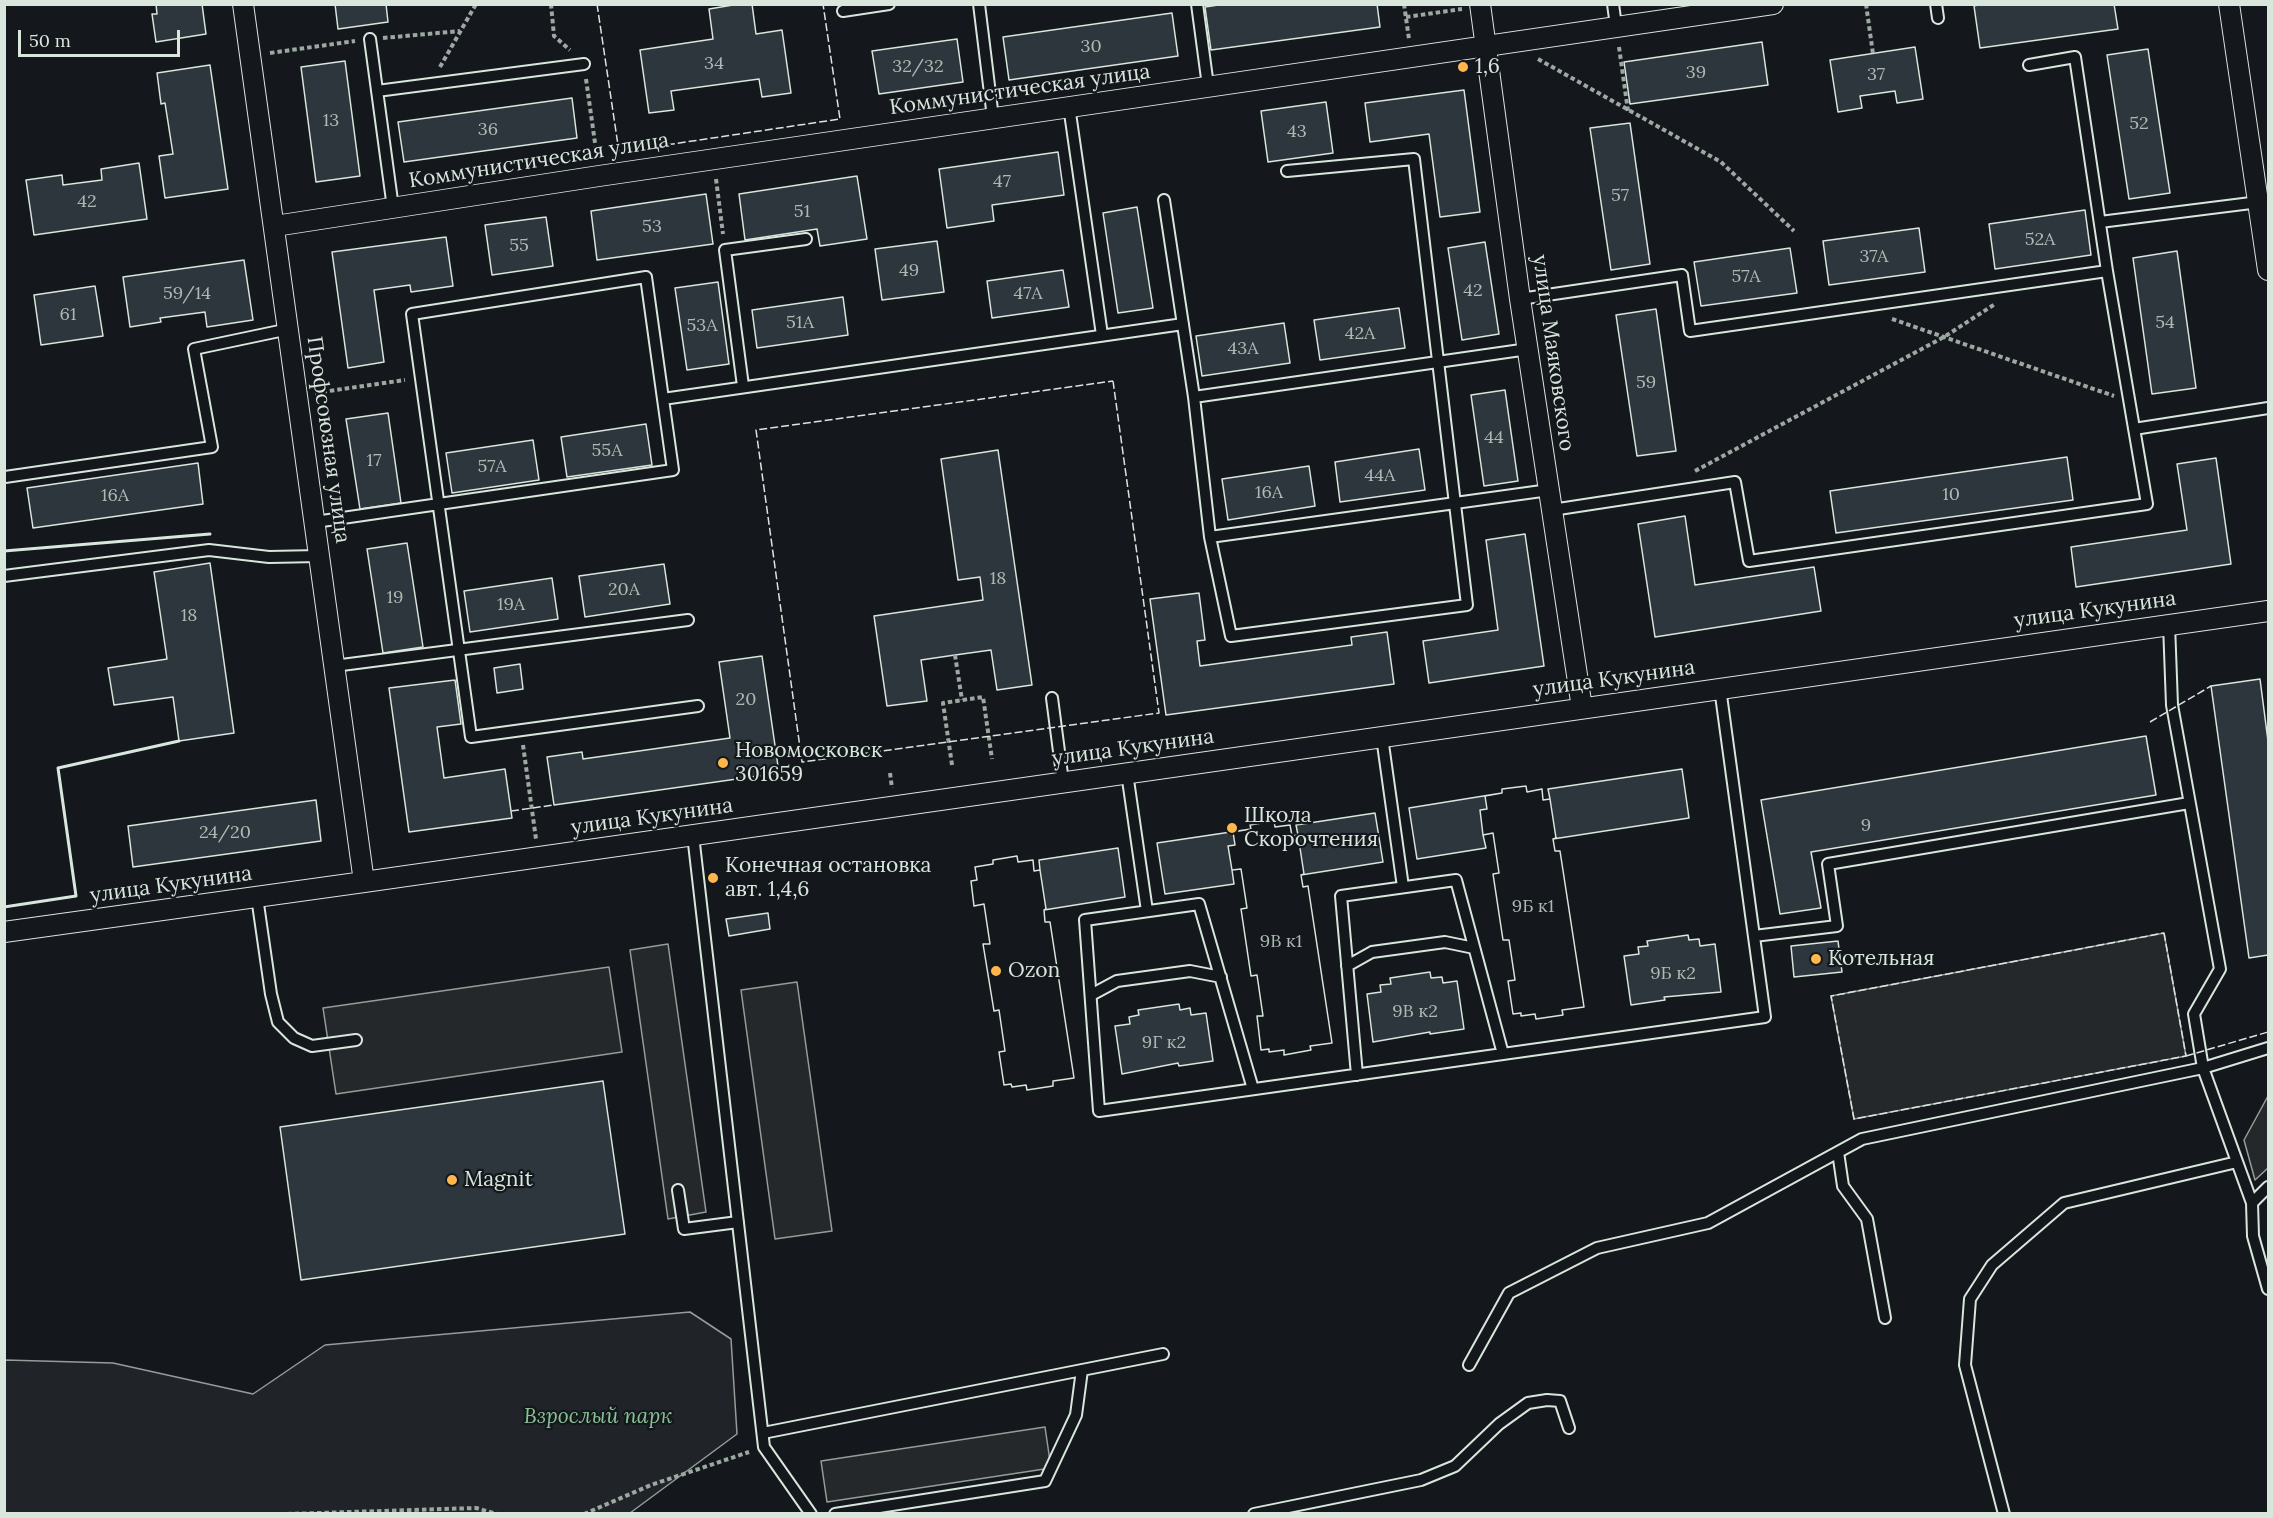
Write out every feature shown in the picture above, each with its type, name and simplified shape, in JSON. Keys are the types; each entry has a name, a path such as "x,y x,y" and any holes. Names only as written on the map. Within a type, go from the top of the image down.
{"street":[{"name":"Профсоюзная улица","path":"243,4 364,882"},
{"name":"Коммунистическая улица","path":"275,226 1069,106 1773,4"},
{"path":"2229,4 2267,249 2268,270"},
{"name":"улица Маяковского","path":"1480,6 1520,298 1582,708"},
{"name":"улица Кукунина","path":"4,932 2268,611"}],"lane":[{"path":"843,11 889,4"},
{"path":"979,4 993,118"},
{"path":"1197,4 1208,86"},
{"path":"1613,4 1616,26"},
{"path":"1936,4 1938,18"},
{"path":"370,39 393,208"},
{"path":"1552,510 1735,482 1749,561 2147,504 2107,271 2075,57 2029,65"},
{"path":"377,91 584,64"},
{"path":"1069,106 1102,335"},
{"path":"1164,200 1194,397 1210,537 1231,636 1467,605 1414,159 1287,171"},
{"path":"2100,222 2259,202"},
{"path":"743,386 725,250 806,239"},
{"path":"1520,298 1682,275 1690,331 2107,271"},
{"path":"315,522 438,505 673,470 646,278 412,314 438,505 471,736 698,706"},
{"path":"663,399 1183,324"},
{"path":"5,477 212,447 194,349 289,329"},
{"path":"1194,397 1528,349"},
{"path":"2134,429 2268,408"},
{"path":"1210,537 1549,490"},
{"path":"4,576 209,550 269,557 319,556"},
{"path":"334,666 688,620"},
{"path":"2169,624 2172,705 2220,969 2194,1014 2203,1068 2252,1203 2253,1236 2268,1289"},
{"path":"1253,1089 1199,904 1085,920 1099,1111 1765,1017 1720,688"},
{"path":"1052,698 1063,782"},
{"path":"1382,737 1403,887"},
{"path":"1127,773 1147,911"},
{"path":"1754,936 1837,926 1828,864 2189,803"},
{"path":"693,835 764,1447 811,1514"},
{"path":"1357,1075 1341,896 1403,887 1456,880 1503,1054"},
{"path":"257,897 271,994 278,1022 294,1038 312,1046 356,1040"},
{"path":"1347,966 1372,952 1445,942 1474,948"},
{"path":"1091,995 1118,981 1190,971 1221,977"},
{"path":"1469,1365 1509,1293 1597,1248 1708,1223 1862,1139 2203,1068 2268,1048"},
{"path":"1838,1152 1843,1186 1867,1219 1886,1318"},
{"path":"2004,1514 1965,1365 1970,1299 1992,1265 2064,1203 2238,1162"},
{"path":"2252,1203 2268,1187"},
{"path":"678,1190 684,1229 738,1222"},
{"path":"763,1433 1163,1354"},
{"path":"835,1514 1045,1481 1076,1415 1082,1370"},
{"path":"1254,1514 1421,1480 1455,1466 1499,1424 1528,1403 1546,1400 1560,1401 1569,1428"}],"path":[{"path":"432,84 476,4"},
{"path":"551,4 554,36 584,64 599,176"},
{"path":"1404,4 1411,56"},
{"path":"1866,4 1873,54"},
{"path":"1406,17 1480,6"},
{"path":"1616,26 1628,111"},
{"path":"1536,58 1721,162 1794,231"},
{"path":"713,159 725,250"},
{"path":"1692,472 1944,337 2000,300"},
{"path":"1890,318 2129,402"},
{"path":"298,396 421,378"},
{"path":"955,655 962,700"},
{"path":"952,765 943,703 962,700 984,697 992,759"},
{"path":"521,730 539,857"},
{"path":"584,1514 651,1485 764,1447"},
{"path":"287,1514 476,1508 497,1514"}],"green space":[{"name":"Взрослый парк","path":"690,1312 731,1339 737,1434 630,1513 5,1513 5,1360 113,1363 253,1394 325,1345"}],"shaded area":[{"path":"2164,933 2186,1056 1854,1119 1831,996"},
{"path":"668,944 706,1212 668,1219 630,950"},
{"path":"609,967 622,1052 336,1094 323,1008"},
{"path":"797,982 832,1231 775,1239 741,990"},
{"path":"2268,1096 2268,1168 2255,1180 2244,1140"},
{"path":"1045,1427 1051,1468 827,1502 821,1461"}],"building":[{"path":"156,4 202,4 206,34 156,42 152,14 157,14"},
{"path":"335,4 386,4 388,22 338,29"},
{"path":"752,4 756,34 782,30 791,93 762,97 759,79 671,91 674,110 649,113 640,50 713,39 709,9"},
{"path":"1225,4 1377,4 1380,27 1211,50 1205,7"},
{"path":"1982,4 2114,4 2118,29 1980,48 1974,6"},
{"path":"1172,13 1178,56 1009,80 1003,37"},
{"path":"957,39 963,82 879,94 872,51"},
{"path":"1762,42 1768,85 1630,104 1624,62"},
{"path":"1915,47 1923,99 1897,103 1895,91 1860,96 1862,108 1838,112 1830,60"},
{"path":"2148,49 2170,193 2129,199 2107,55"},
{"path":"345,61 360,176 316,182 301,67"},
{"path":"210,65 228,189 165,198 159,156 173,154 165,103 161,104 157,73"},
{"path":"1464,90 1480,212 1440,217 1429,134 1370,142 1365,103"},
{"path":"572,98 577,138 404,162 398,122"},
{"path":"1326,102 1333,153 1268,162 1261,111"},
{"path":"1630,123 1650,264 1611,270 1590,128"},
{"path":"1058,152 1064,195 992,205 994,221 947,228 939,169"},
{"path":"139,163 147,219 34,235 26,180 62,175 63,185 102,180 101,169"},
{"path":"857,176 867,239 820,246 817,229 745,240 739,194"},
{"path":"706,194 713,244 597,260 591,211"},
{"path":"1137,207 1153,308 1118,313 1103,213"},
{"path":"2085,210 2091,255 1995,269 1989,224"},
{"path":"546,217 553,266 492,275 485,225"},
{"path":"1919,228 1925,272 1829,285 1823,241"},
{"path":"446,237 453,286 411,292 410,285 374,290 384,362 348,368 332,252"},
{"path":"937,241 944,292 882,300 875,249"},
{"path":"1485,242 1499,334 1462,340 1448,248"},
{"path":"1790,248 1797,293 1701,306 1694,262"},
{"path":"2177,251 2196,388 2152,394 2133,258"},
{"path":"244,260 253,320 207,327 205,312 160,318 161,322 130,327 123,277"},
{"path":"1063,270 1069,307 992,318 987,281"},
{"path":"718,282 729,364 687,370 675,288"},
{"path":"95,286 103,336 41,345 34,295"},
{"path":"843,297 848,335 757,348 752,310"},
{"path":"1399,308 1405,348 1320,360 1314,320"},
{"path":"1656,309 1676,451 1637,456 1616,315"},
{"path":"1284,323 1290,363 1202,376 1196,336"},
{"path":"1505,390 1518,481 1484,486 1471,395"},
{"path":"388,413 401,503 360,509 346,419"},
{"path":"646,424 652,465 567,477 561,437"},
{"path":"533,440 539,480 452,493 446,453"},
{"path":"1419,449 1425,490 1340,502 1335,462"},
{"path":"998,450 1032,685 997,690 991,650 955,655 921,660 927,701 887,706 874,616 983,600 980,577 958,580 941,459"},
{"path":"2067,457 2073,500 1836,533 1830,491"},
{"path":"2216,458 2231,564 2076,587 2071,547 2187,530 2177,464"},
{"path":"198,463 203,504 33,528 27,488"},
{"path":"1309,466 1315,506 1228,520 1222,479"},
{"path":"1685,516 1695,585 1814,567 1821,611 1655,637 1638,524"},
{"path":"1525,534 1544,666 1429,683 1423,641 1498,630 1486,540"},
{"path":"407,543 423,647 383,653 367,549"},
{"path":"210,563 234,733 179,741 173,697 114,705 108,668 167,659 154,572"},
{"path":"664,564 670,604 585,617 579,576"},
{"path":"552,578 558,619 470,632 464,591"},
{"path":"1199,593 1205,640 1197,641 1200,666 1352,645 1351,637 1387,632 1394,684 1166,715 1150,599"},
{"path":"762,656 779,773 554,805 547,757 582,752 583,759 730,738 719,662"},
{"path":"520,664 523,689 497,693 494,668"},
{"path":"2260,679 2268,741 2268,955 2249,958 2211,686"},
{"path":"455,680 461,724 437,727 444,778 505,769 512,818 409,832 389,688"},
{"path":"2146,736 2156,795 1811,852 1821,908 1780,914 1761,800"},
{"path":"1682,769 1689,818 1553,839 1555,851 1560,851 1584,1007 1562,1010 1563,1015 1536,1019 1535,1014 1521,1016 1521,1013 1513,1014 1508,981 1515,980 1509,940 1503,940 1493,874 1499,873 1493,833 1483,835 1486,848 1417,859 1409,808 1502,793 1502,789 1526,786 1527,792 1542,789 1543,800 1550,799 1548,789"},
{"path":"1526,786 1527,792 1542,789 1543,800 1550,799 1556,838 1553,839 1555,851 1560,851 1584,1007 1562,1010 1563,1015 1536,1019 1535,1014 1521,1016 1521,1013 1513,1014 1508,981 1515,980 1509,940 1503,940 1493,874 1499,873 1493,833 1483,835 1480,810 1487,809 1485,796 1502,793 1502,789"},
{"path":"316,800 321,841 133,867 128,826"},
{"path":"1375,813 1383,862 1301,875 1303,887 1308,886 1332,1043 1310,1046 1311,1050 1284,1055 1284,1050 1269,1052 1269,1049 1261,1050 1257,1016 1263,1016 1257,975 1251,976 1241,909 1247,908 1241,869 1232,870 1234,884 1165,894 1157,843 1251,829 1250,825 1274,821 1275,827 1290,825 1292,836 1298,835 1296,825"},
{"path":"1274,821 1275,827 1290,825 1292,836 1298,835 1304,874 1301,875 1303,887 1308,886 1332,1043 1310,1046 1311,1050 1284,1055 1284,1050 1269,1052 1269,1049 1261,1050 1257,1016 1263,1016 1257,975 1251,976 1241,909 1247,908 1241,869 1232,870 1228,846 1235,845 1233,832 1251,829 1250,825"},
{"path":"1118,848 1125,897 1044,910 1045,922 1050,922 1074,1078 1053,1081 1053,1086 1027,1090 1026,1085 1012,1087 1011,1084 1004,1085 999,1052 1005,1051 999,1010 994,1011 983,944 990,944 984,904 974,906 971,881 977,880 975,867 993,864 993,860 1017,856 1018,862 1033,860 1034,871 1040,870 1039,860"},
{"path":"1017,856 1018,862 1033,860 1034,871 1040,870 1046,909 1044,910 1045,922 1050,922 1074,1078 1053,1081 1053,1086 1027,1090 1026,1085 1012,1087 1011,1084 1004,1085 999,1052 1005,1051 999,1010 994,1011 983,944 990,944 984,904 974,906 971,881 977,880 975,867 993,864 993,860"},
{"path":"768,913 770,929 729,936 726,919"},
{"path":"1688,935 1689,940 1699,939 1700,946 1715,944 1721,992 1664,997 1665,1000 1631,1005 1624,956 1639,954 1638,947 1648,946 1647,941"},
{"name":"Котельная","path":"1838,941 1842,972 1794,977 1791,946"},
{"path":"1430,972 1431,978 1442,977 1443,983 1457,981 1464,1029 1430,1034 1430,1032 1373,1042 1367,994 1381,992 1380,985 1391,984 1390,978"},
{"path":"1179,1004 1180,1010 1190,1008 1191,1015 1206,1013 1213,1061 1179,1066 1178,1063 1122,1074 1115,1026 1130,1024 1129,1017 1139,1015 1138,1010"},
{"name":"Magnit","path":"603,1081 625,1234 301,1280 280,1127"}],"fence":[{"path":"597,4 619,152 840,119 823,4"},
{"path":"1113,381 1159,713 802,762 756,430 1113,381"},
{"path":"2150,722 2211,686"},
{"path":"511,811 554,805"},
{"path":"2164,933 2186,1056 1854,1119 1831,996 2164,933"},
{"path":"2186,1056 2268,1032"}],"wall":[{"path":"4,551 210,534"},
{"path":"4,907 76,896 58,768 179,741"}],"place":[{"name":"1,6","path":"1463,67"},
{"name":"Новомосковск 301659","path":"723,763"},
{"name":"Школа Скорочтения","path":"1232,828"},
{"name":"Конечная остановка авт. 1,4,6","path":"713,878"},
{"name":"Котельная","path":"1816,959"},
{"name":"Ozon","path":"996,971"},
{"name":"Magnit","path":"452,1180"}]}
